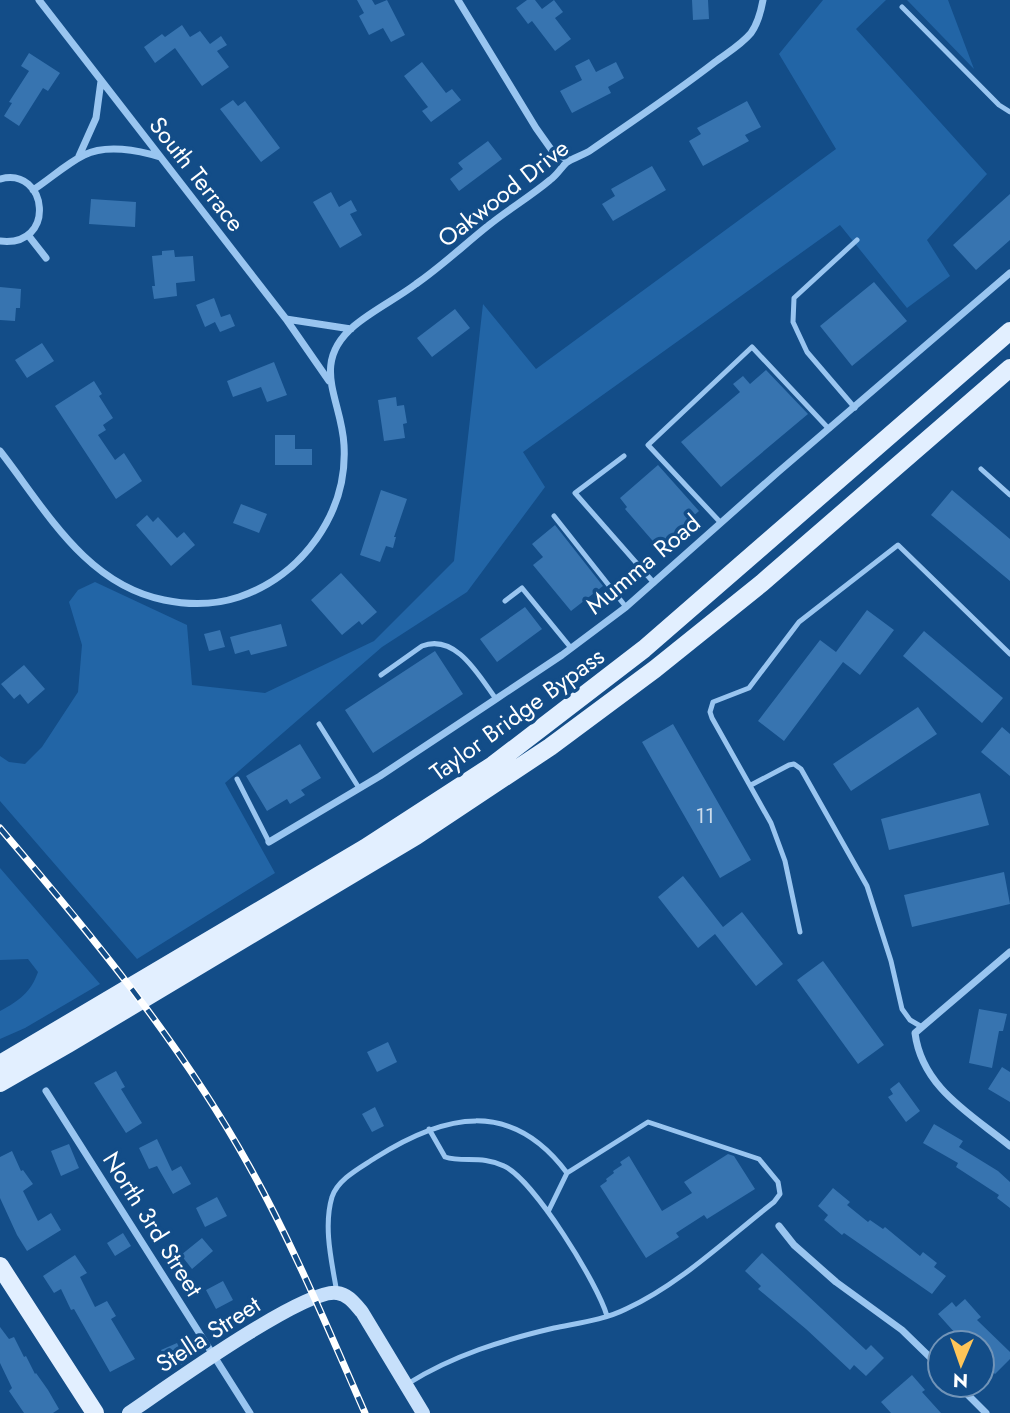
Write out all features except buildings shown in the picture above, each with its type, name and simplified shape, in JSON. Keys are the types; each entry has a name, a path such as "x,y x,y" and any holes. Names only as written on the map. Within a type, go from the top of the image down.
{"main road":[{"name":"Taylor Bridge Bypass","path":"0,1064 365,848 493,765 664,633 1010,331"},
{"name":"Taylor Bridge Bypass","path":"0,1083 416,836 550,747 743,599 1010,368"},
{"path":"0,1266 96,1413"}],"street":[{"name":"South Terrace","path":"39,0 286,319 330,381"},
{"path":"458,0 536,128 553,152 569,160"},
{"name":"Oakwood Drive","path":"330,381 331,360 335,349 351,329 415,285 491,223 549,182 569,160 583,155 648,111 740,44 755,27 763,0"},
{"path":"78,159 96,118 101,80"},
{"path":"33,190 90,153 107,150 136,151 161,157"},
{"path":"0,179 17,179 33,190 39,202 40,213 38,222 28,235 18,241 0,241"},
{"path":"28,235 46,258"},
{"name":"Mumma Road","path":"268,842 359,788 496,699 626,607 1010,273"},
{"path":"286,319 351,329"},
{"path":"0,451 63,535 112,581 151,597 179,603 220,601 260,589 290,569 307,552 329,518 343,472 344,445 330,381"},
{"path":"1010,952 915,1033 920,1058 934,1082 950,1099 1010,1146"},
{"name":"North 3rd Street","path":"46,1091 250,1413"},
{"path":"779,1226 794,1245 836,1282 902,1330 926,1353"},
{"name":"Stella Street","path":"129,1413 285,1310 321,1293 337,1293"},
{"path":"337,1293 351,1300 362,1312 423,1413"},
{"path":"972,1399 986,1413"}],"lane":[{"path":"902,7 999,105 1010,112"},
{"path":"855,408 807,352 793,322 794,298 857,240"},
{"path":"721,523 648,444 752,347 830,429"},
{"path":"624,456 575,493 654,583"},
{"path":"981,469 1010,495"},
{"path":"554,516 626,607"},
{"path":"800,932 785,861 771,822 712,718 710,712 713,702 749,688 799,622 898,545 1010,654"},
{"path":"505,601 522,588 571,648"},
{"path":"381,675 422,646 430,643 445,644 454,648 475,670 496,699"},
{"path":"319,724 359,788"},
{"path":"751,785 789,765 794,764 801,769 867,886 891,961 902,1009 910,1020 922,1027"},
{"path":"237,779 268,842"},
{"path":"337,1293 329,1246 332,1197 339,1185 384,1152 429,1129 458,1121 472,1121 509,1127 539,1142 567,1173"},
{"path":"406,1385 425,1373 476,1350 627,1309 666,1286 774,1202 780,1194 780,1186 765,1163 759,1159 648,1122 567,1173 548,1212"},
{"path":"429,1129 441,1153 449,1158 487,1160 514,1171 548,1212 599,1293 607,1316"}],"shaded area":[{"path":"823,0 886,0 856,29 987,174 927,240 950,276 907,308 840,225 523,452 545,487 467,592 382,647 225,783 275,873 137,959 0,801 0,756 9,762 25,764 42,747 78,692 82,645 69,602 78,590 95,582 187,625 192,685 265,693 374,641 454,561 483,304 536,369 836,149 779,54"},
{"path":"907,0 948,0 974,69"},
{"path":"0,868 100,984 25,1028 0,1039 0,1011 24,995 38,972 28,959 0,960"}],"railway":[{"path":"0,828 132,990 222,1119 280,1225 365,1413"}]}
